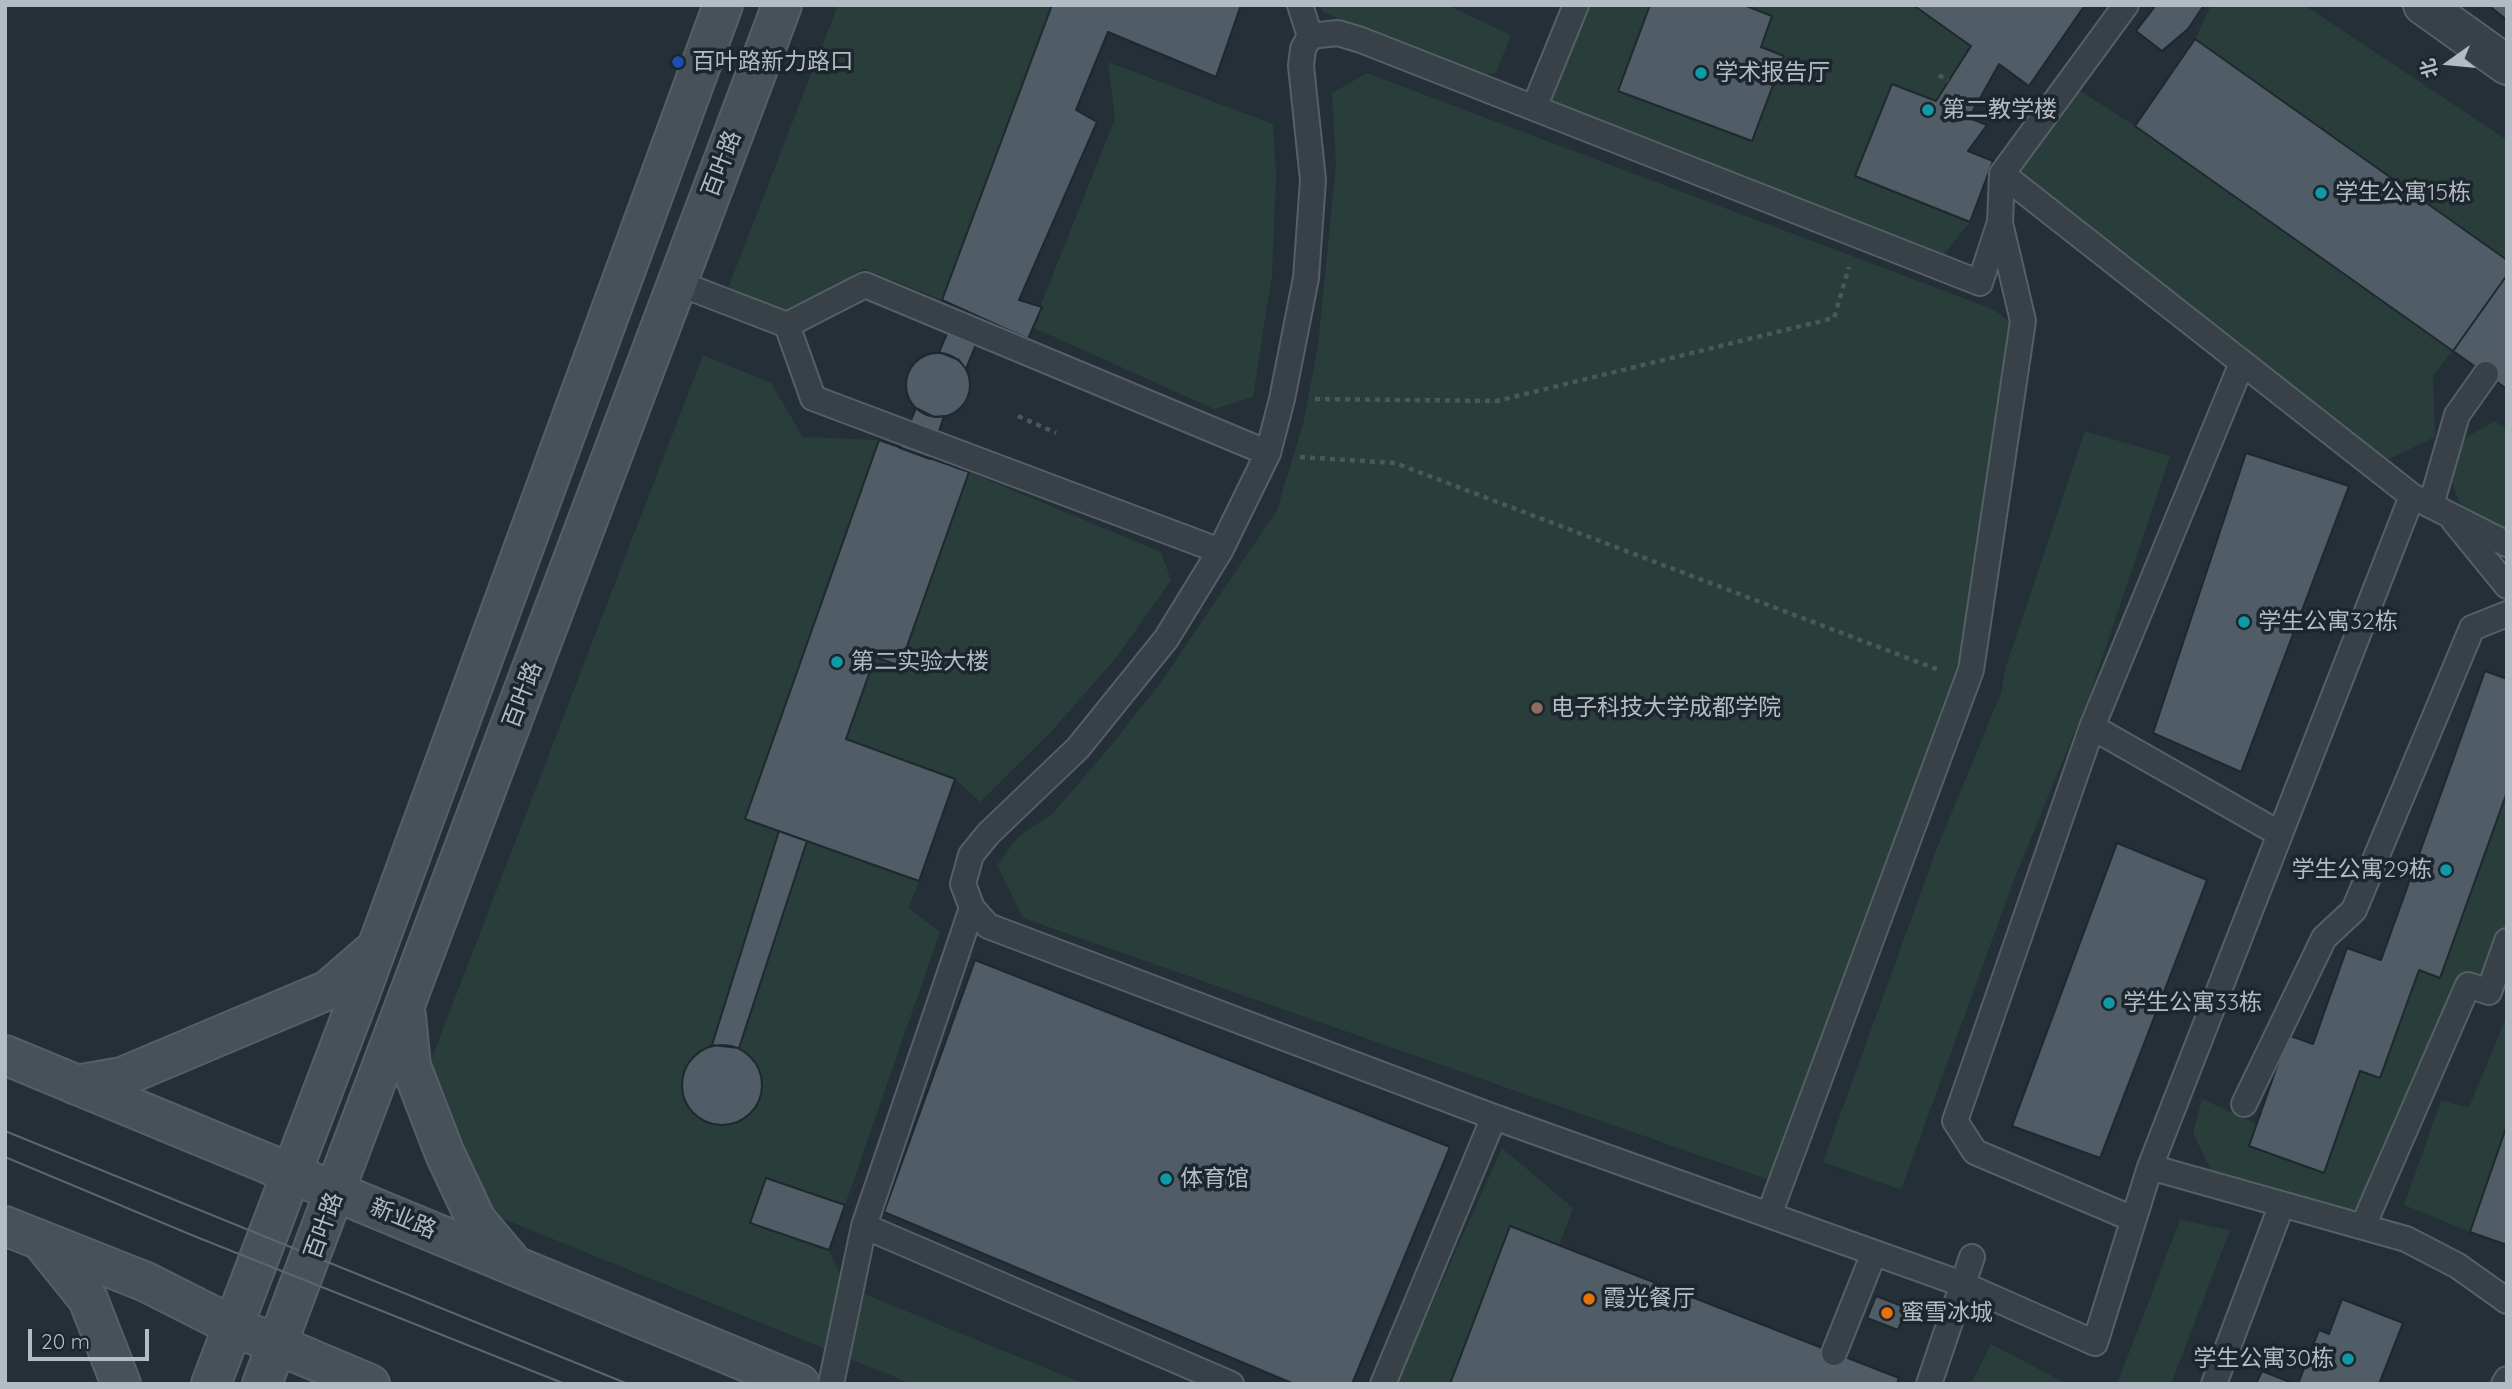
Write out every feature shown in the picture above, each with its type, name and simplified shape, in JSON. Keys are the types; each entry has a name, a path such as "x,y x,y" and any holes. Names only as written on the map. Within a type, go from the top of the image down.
{"street":[{"path":"211,1384 377,947 723,5"},
{"name":"百叶路","path":"262,1384 782,5"},
{"path":"2423,5 2507,65"},
{"path":"76,1084 122,1077 328,990 377,947"},
{"path":"405,1009 411,1066 445,1154 476,1220 512,1264"},
{"name":"新业路","path":"5,1055 800,1384"},
{"path":"5,1226 146,1282 233,1326 370,1384"},
{"path":"41,1240 88,1299 121,1384"}],"lane":[{"path":"1300,5 1310,36 1303,49 1301,66 1313,180 1306,278 1282,399 1268,453 1220,551 1166,639 1079,748 988,834 971,855 963,884 972,908 988,926 1494,1117 1962,1284 2095,1343 2150,1167 2280,834 2431,505 2457,415 2486,374"},
{"path":"1534,108 1576,5"},
{"path":"1769,1215 1967,681 2023,321 2000,222 2001,174 2126,5"},
{"path":"1310,36 1338,33 1361,40 1980,283 2000,222"},
{"path":"2001,174 2242,363 2431,505 2507,544"},
{"path":"678,283 787,325 865,285 1268,453"},
{"path":"787,325 813,398 1220,551"},
{"path":"2133,1219 1975,1152 1955,1121 2092,727 2242,363"},
{"path":"2431,505 2507,586"},
{"path":"2244,1104 2324,939 2354,910 2472,628 2507,614"},
{"path":"2092,727 2280,834"},
{"path":"831,1384 864,1226 972,908"},
{"path":"2363,1226 2468,985 2489,992 2507,941"},
{"path":"1383,1384 1494,1117"},
{"path":"2150,1167 2406,1239 2458,1266 2507,1301"},
{"path":"2214,1384 2283,1204"},
{"path":"864,1226 1231,1384"},
{"path":"1835,1353 1874,1253"},
{"path":"1929,1384 1972,1257"},
{"path":"2504,1384 2507,1379"}],"path":[{"path":"1939,75 1948,81"},
{"path":"1980,100 1990,107"},
{"path":"1282,399 1497,401 1834,318 1858,235"},
{"path":"1018,416 1056,433"},
{"path":"1268,453 1336,461 1395,463 1967,681"}],"green space":[{"path":"838,5 1052,5 942,300 864,269 776,320 723,301"},
{"path":"1319,5 1447,5 1511,35 1496,73 1478,76 1323,12"},
{"path":"1576,5 1650,5 1761,47 1772,16 1744,5 1913,5 1971,46 1936,101 1892,84 1855,176 1970,222 1935,266 1534,108"},
{"path":"2211,5 2304,5 2507,140 2507,260 2195,39"},
{"path":"1108,62 1273,124 1276,176 1272,275 1253,397 1214,409 1032,327 1115,119"},
{"path":"1367,73 1995,310 2009,322 2016,339 1971,670 1775,1182 1023,918 997,865 1018,837 1053,813 1113,743 1161,682 1277,510 1303,424 1318,346 1336,165 1332,93"},
{"path":"2068,83 2135,126 2453,351 2433,375 2435,437 2387,460 2002,174"},
{"path":"703,355 771,383 803,437 879,440 753,821 779,831 712,1045 699,1051 683,1073 684,1101 701,1120 714,1125 738,1122 757,1104 761,1092 757,1067 750,1056 739,1048 807,841 919,881 909,908 940,932 845,1205 767,1178 751,1223 829,1250 845,1286 1085,1384 912,1384 491,1214 431,1060"},
{"path":"2495,421 2507,430 2507,531 2460,504 2449,474 2463,439"},
{"path":"2085,431 2170,456 2090,694 2014,880 1901,1190 1823,1162 1937,848 2001,693 2006,666"},
{"path":"969,472 1161,552 1171,580 1116,658 1051,732 980,802 955,779 846,739 875,657 900,666"},
{"path":"2507,792 2507,941 2489,992 2468,985 2358,1209 2331,1210 2214,1177 2193,1133 2202,1099 2257,1124 2249,1146 2360,1071 2380,1078 2419,970 2441,977"},
{"path":"2507,1015 2507,1125 2470,1232 2404,1205 2441,1101 2469,1107"},
{"path":"1502,1148 1573,1208 1559,1246 1510,1227 1450,1384 1396,1384"},
{"path":"2180,1220 2230,1230 2171,1384 2117,1384"},
{"path":"1991,1344 2067,1384 1971,1384"}],"building":[{"path":"1052,5 1241,5 1216,77 1108,32 1076,110 1097,122 1019,300 1042,307 1028,339 942,300"},
{"name":"学术报告厅","path":"1650,5 1744,5 1772,16 1761,47 1784,56 1752,141 1618,91"},
{"name":"第二教学楼","path":"1913,5 2085,5 2029,86 1999,64 1969,118 1987,125 1968,151 1993,161 1970,222 1855,176 1892,84 1936,101 1971,46"},
{"path":"2156,5 2204,5 2188,29 2162,51 2136,31"},
{"path":"2488,5 2507,5 2507,20"},
{"name":"学生公寓15栋","path":"2195,39 2507,260 2507,275 2453,351 2135,126"},
{"path":"2507,275 2507,389 2453,351"},
{"path":"958,308 986,320 966,369 959,360 939,352"},
{"path":"932,353 944,353 961,362 968,373 968,397 961,408 944,417 932,417 920,412 911,403 906,391 906,379 911,367 920,358"},
{"path":"916,408 934,417 944,416 930,459 900,448"},
{"name":"第二实验大楼","path":"879,440 969,472 900,666 875,657 846,739 955,779 919,881 745,819"},
{"name":"学生公寓32栋","path":"2246,453 2349,486 2241,772 2153,733"},
{"name":"学生公寓29栋","path":"2485,671 2507,679 2507,792 2440,978 2419,970 2380,1078 2360,1071 2324,1173 2249,1146 2288,1035 2313,1044 2347,948 2381,960"},
{"path":"779,831 807,841 739,1048 712,1045"},
{"name":"学生公寓33栋","path":"2117,843 2207,880 2100,1158 2012,1126"},
{"name":"体育馆","path":"975,960 1450,1147 1352,1384 1294,1384 884,1212"},
{"path":"722,1045 737,1048 750,1057 759,1070 762,1085 759,1100 750,1113 737,1122 722,1125 707,1122 694,1113 685,1100 682,1085 685,1070 694,1057 707,1048"},
{"path":"2507,1125 2507,1245 2470,1232"},
{"path":"766,1178 845,1205 829,1250 750,1223"},
{"name":"霞光餐厅","path":"1510,1226 1899,1378 1897,1384 1450,1384"},
{"path":"1876,1296 1907,1308 1898,1330 1867,1318"},
{"name":"学生公寓30栋","path":"2342,1299 2403,1323 2379,1384 2298,1384 2319,1330 2329,1334"},
{"name":"学生公寓30栋","path":"2262,1371 2295,1384 2256,1384"}],"tram line":[{"path":"5,1131 628,1384"},
{"path":"5,1157 194,1236 565,1384"}],"place":[{"name":"百叶路新力路口","path":"678,62"},
{"name":"学术报告厅","path":"1701,73"},
{"name":"第二教学楼","path":"1928,110"},
{"name":"学生公寓15栋","path":"2321,193"},
{"name":"学生公寓32栋","path":"2244,622"},
{"name":"第二实验大楼","path":"837,662"},
{"name":"电子科技大学成都学院","path":"1537,708"},
{"name":"学生公寓29栋","path":"2446,870"},
{"name":"学生公寓33栋","path":"2109,1003"},
{"name":"体育馆","path":"1166,1179"},
{"name":"霞光餐厅","path":"1589,1299"},
{"name":"蜜雪冰城","path":"1887,1313"},
{"name":"学生公寓30栋","path":"2348,1359"}]}
